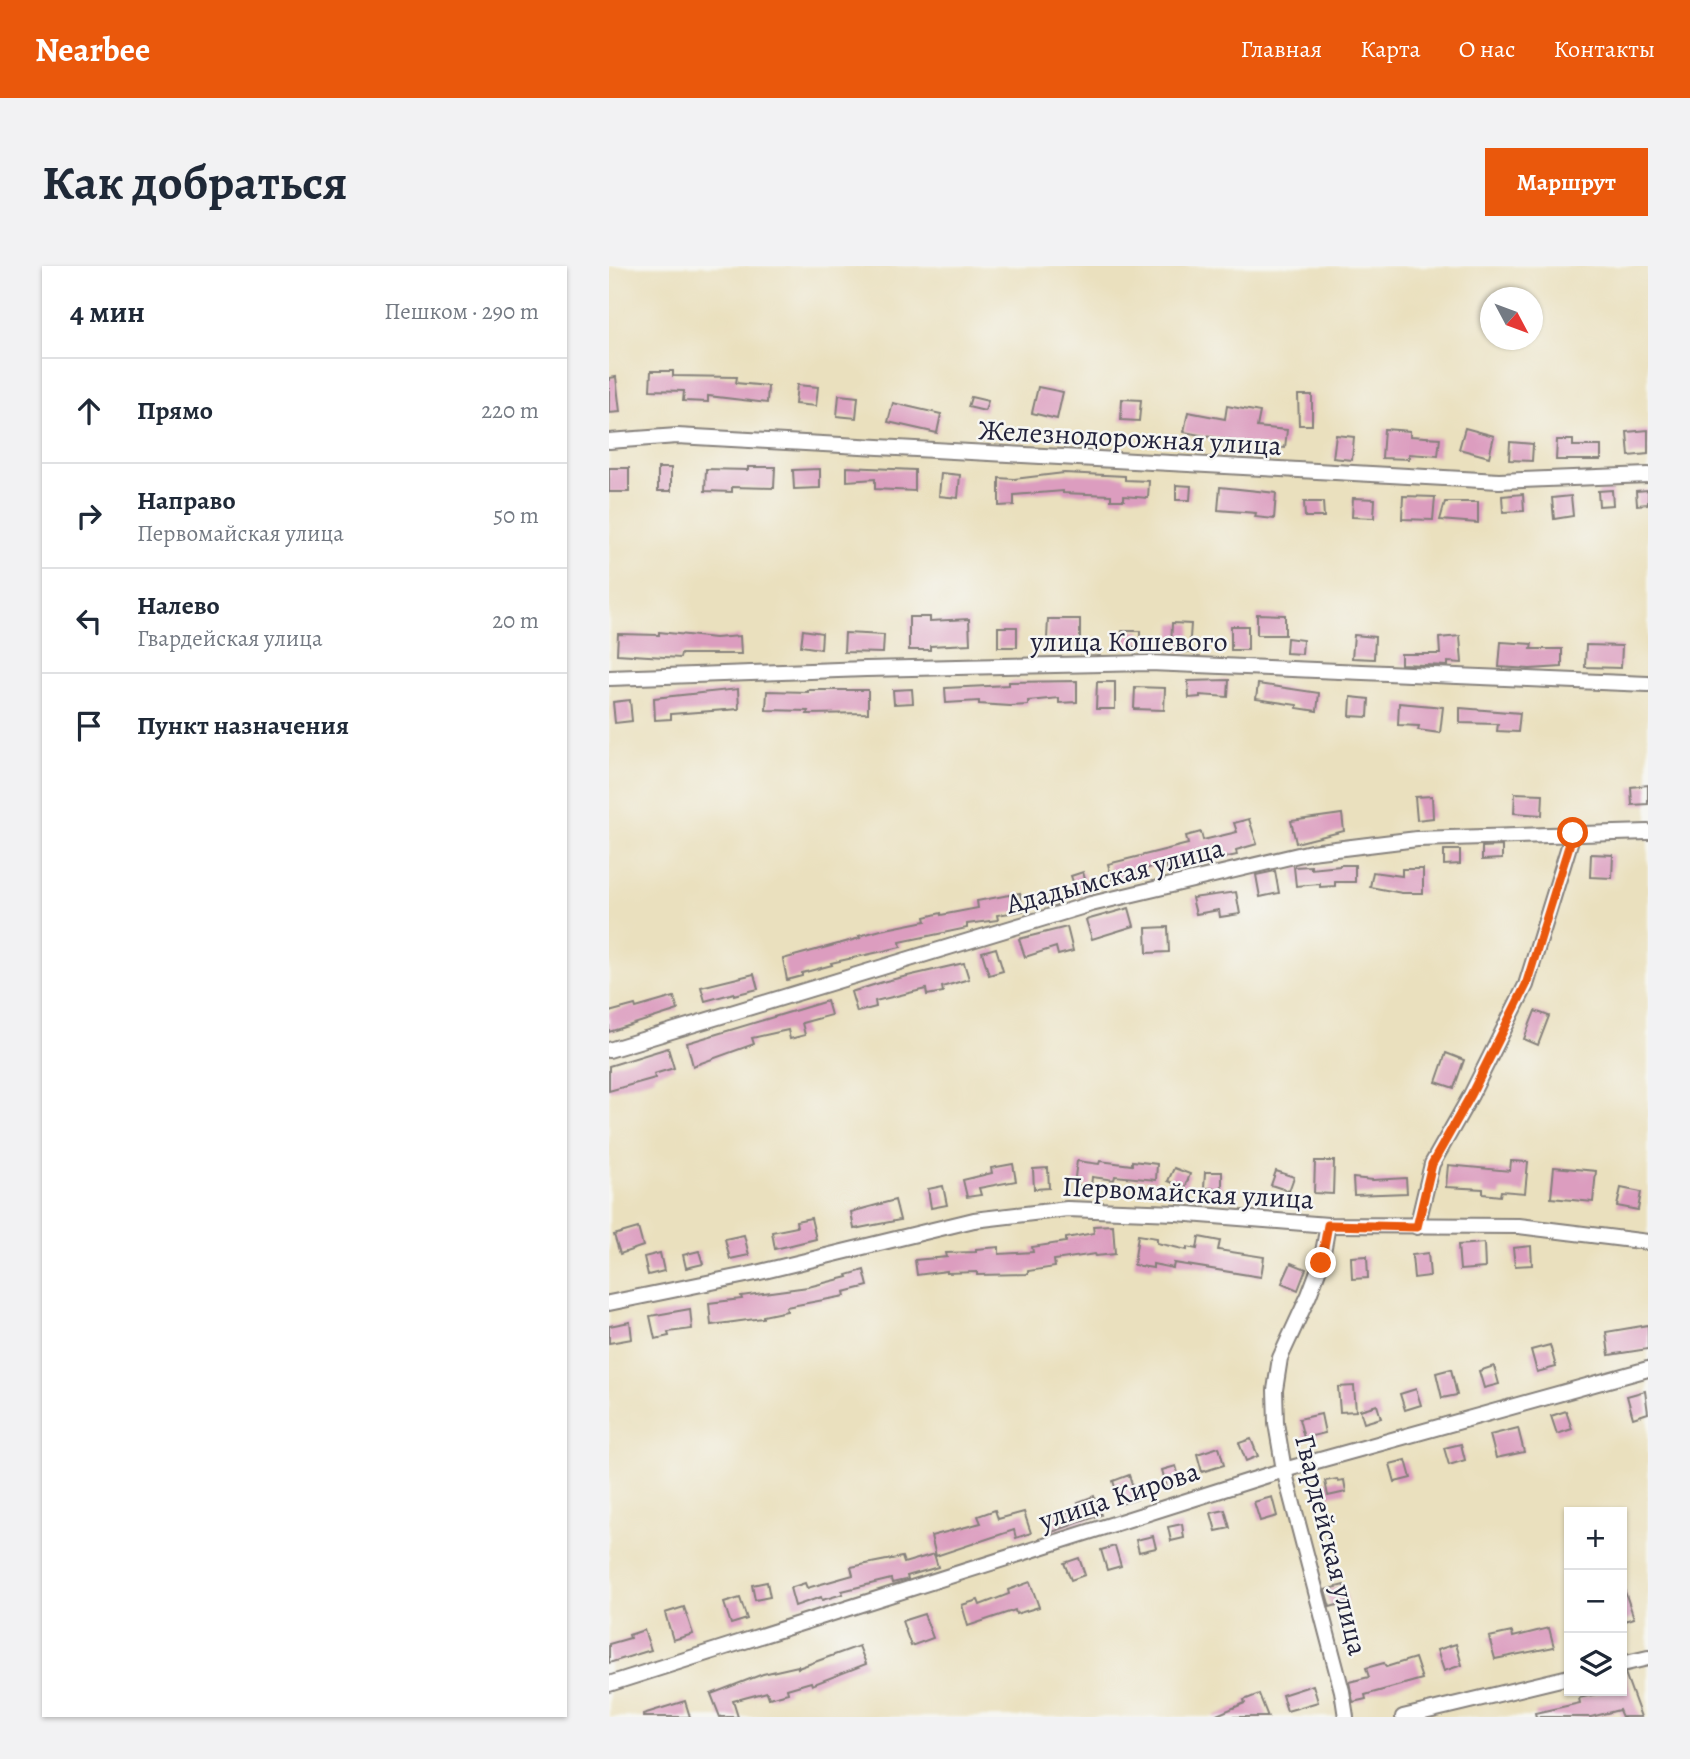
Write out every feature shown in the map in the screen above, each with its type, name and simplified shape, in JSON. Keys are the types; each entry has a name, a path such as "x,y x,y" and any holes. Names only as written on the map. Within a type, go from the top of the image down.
{"street":[{"name":"Железнодорожная улица","path":"609,441 677,436 1499,481 1648,475"},
{"name":"улица Кошевого","path":"609,678 1150,663 1648,684"},
{"name":"Ададымская улица","path":"609,1050 1091,905 1311,852 1417,839 1648,832"},
{"path":"1417,1227 1432,1164 1471,1095 1526,985 1573,833"},
{"name":"Первомайская улица","path":"609,1303 756,1273 974,1220 1067,1209 1175,1213 1328,1225 1518,1226 1648,1242"},
{"name":"Гвардейская улица","path":"1328,1225 1321,1263 1276,1373 1276,1423 1283,1470 1346,1717"},
{"name":"улица Кирова","path":"609,1684 1283,1470 1648,1369"},
{"path":"1627,1663 1648,1658"},
{"path":"1403,1717 1564,1678"}],"building":[{"path":"651,371 673,371 673,376 737,377 736,383 768,386 767,403 708,396 708,402 683,401 684,391 650,390"},
{"path":"616,377 620,412 609,413 609,378"},
{"path":"797,385 818,387 816,406 795,404"},
{"path":"1038,387 1063,392 1057,419 1032,413"},
{"path":"839,395 858,397 856,418 837,416"},
{"path":"1298,395 1312,395 1312,425 1299,425"},
{"path":"971,397 988,401 985,411 968,407"},
{"path":"1122,399 1141,400 1139,421 1121,420"},
{"path":"893,403 941,414 937,433 888,422"},
{"path":"1227,406 1260,412 1257,427 1287,430 1285,448 1184,432 1188,412 1225,419"},
{"path":"1465,428 1494,436 1489,457 1459,449"},
{"path":"1384,429 1410,431 1410,436 1440,438 1438,456 1409,454 1409,459 1382,458"},
{"path":"1648,430 1648,454 1629,456 1627,432"},
{"path":"1336,435 1354,437 1352,460 1333,458"},
{"path":"1557,440 1573,440 1573,446 1601,446 1601,460 1556,460"},
{"path":"1510,442 1533,444 1532,461 1509,460"},
{"path":"748,467 775,467 774,488 732,487 732,492 705,491 706,469 748,470"},
{"path":"847,467 915,470 915,491 875,489 875,479 847,481"},
{"path":"609,468 629,468 629,492 609,492"},
{"path":"658,468 671,468 671,491 658,491"},
{"path":"820,469 820,488 794,489 793,470"},
{"path":"941,473 960,475 958,498 939,496"},
{"path":"1064,473 1125,476 1125,480 1149,481 1148,498 1124,496 1124,500 1111,500 1111,495 1063,491 1014,495 1014,505 999,506 999,478 1014,479"},
{"path":"1176,485 1191,486 1190,500 1176,500"},
{"path":"1220,487 1276,493 1274,519 1255,517 1256,513 1218,510"},
{"path":"1612,490 1613,505 1599,506 1598,491"},
{"path":"1648,490 1648,504 1637,505 1636,491"},
{"path":"1523,494 1524,511 1503,512 1502,496"},
{"path":"1403,496 1435,497 1433,520 1402,519"},
{"path":"1571,496 1573,516 1554,519 1552,498"},
{"path":"1353,498 1375,499 1374,518 1352,517"},
{"path":"1304,502 1323,502 1324,517 1305,517"},
{"path":"1445,502 1478,502 1478,523 1440,520"},
{"path":"1257,614 1285,615 1285,635 1257,635"},
{"path":"909,617 930,617 930,621 969,619 970,644 909,650"},
{"path":"1048,619 1080,619 1080,640 1047,639"},
{"path":"1172,623 1191,624 1189,652 1171,651"},
{"path":"1231,626 1248,626 1248,650 1231,650"},
{"path":"998,627 1017,627 1017,647 998,647"},
{"path":"803,630 822,633 821,649 801,646"},
{"path":"1122,631 1140,631 1140,647 1122,647"},
{"path":"659,632 715,638 740,636 741,654 681,654 680,658 617,654 618,634 659,635"},
{"path":"845,633 884,635 883,653 844,652"},
{"path":"1354,635 1375,637 1374,659 1352,658"},
{"path":"1460,636 1462,663 1448,662 1448,666 1401,664 1401,654 1440,654 1439,638"},
{"path":"1287,638 1303,640 1302,654 1286,653"},
{"path":"1501,642 1532,644 1531,649 1562,649 1562,667 1499,667"},
{"path":"1586,645 1622,646 1621,668 1585,667"},
{"path":"1229,680 1228,697 1200,695 1189,698 1188,681"},
{"path":"1077,681 1077,702 1059,703 1059,698 1010,706 979,704 979,701 946,703 945,688 1009,685 1009,682"},
{"path":"1097,682 1115,682 1115,709 1096,709"},
{"path":"1258,684 1319,693 1317,711 1256,699"},
{"path":"1135,687 1165,688 1164,710 1134,709"},
{"path":"738,689 739,709 671,714 671,719 655,720 654,698"},
{"path":"912,689 913,703 894,704 893,690"},
{"path":"868,690 868,713 807,714 808,711 766,710 767,691"},
{"path":"1351,697 1369,699 1368,717 1350,716"},
{"path":"630,700 632,721 615,723 613,702"},
{"path":"1399,703 1443,707 1440,733 1418,730 1419,726 1398,725"},
{"path":"1460,708 1520,713 1518,732 1497,731 1498,724 1460,723"},
{"path":"1648,785 1648,804 1632,805 1631,787"},
{"path":"1515,793 1543,794 1542,815 1514,813"},
{"path":"1432,796 1433,818 1417,820 1415,797"},
{"path":"1342,814 1344,831 1296,843 1291,821"},
{"path":"1249,819 1257,844 1236,850 1237,855 1218,859 1216,848 1180,858 1183,867 1168,871 1166,863 1127,874 1128,879 1113,883 1108,864 1188,844 1186,836 1201,832 1203,840 1237,832 1234,823"},
{"path":"1502,846 1502,859 1482,860 1482,847"},
{"path":"1444,850 1460,850 1460,864 1444,865"},
{"path":"1591,854 1613,855 1612,878 1590,877"},
{"path":"1355,865 1355,882 1335,882 1335,886 1296,886 1294,867 1311,866 1311,869"},
{"path":"1402,869 1423,869 1423,893 1402,893 1370,887 1373,872 1402,876"},
{"path":"1275,871 1279,893 1260,897 1256,875"},
{"path":"1083,872 1089,893 1078,896 1071,876"},
{"path":"1236,892 1240,914 1220,917 1219,910 1196,914 1192,898"},
{"path":"1020,893 1023,911 997,915 998,920 967,924 967,928 900,942 901,947 831,963 832,965 787,980 783,959 881,930 926,921 925,917 978,908 977,901"},
{"path":"1129,908 1134,926 1092,939 1086,920"},
{"path":"1067,927 1073,951 1058,955 1056,947 1025,957 1019,939"},
{"path":"1168,927 1169,952 1147,953 1146,928"},
{"path":"996,948 1003,971 989,975 982,952"},
{"path":"964,963 969,979 942,987 943,992 927,995 926,989 875,1001 876,1007 857,1012 851,992"},
{"path":"754,974 758,989 705,1001 701,987"},
{"path":"674,997 678,1010 609,1032 609,1012 635,1005 636,1008"},
{"path":"827,1001 831,1015 802,1023 805,1035 790,1039 788,1030 752,1038 754,1044 693,1066 687,1043"},
{"path":"1535,1011 1549,1016 1538,1045 1524,1039"},
{"path":"668,1048 674,1068 654,1074 655,1078 609,1091 609,1066"},
{"path":"1446,1053 1464,1060 1454,1088 1436,1082"},
{"path":"1077,1161 1099,1164 1100,1161 1132,1165 1132,1161 1157,1164 1156,1180 1092,1177 1091,1187 1074,1185"},
{"path":"1315,1161 1334,1161 1333,1194 1314,1193"},
{"path":"1511,1161 1528,1162 1525,1193 1501,1191 1500,1196 1483,1194 1483,1189 1446,1187 1448,1165 1510,1171"},
{"path":"1013,1164 1016,1181 979,1188 981,1195 967,1197 963,1180 992,1173 991,1168"},
{"path":"1554,1167 1596,1171 1593,1202 1551,1198"},
{"path":"1048,1168 1049,1188 1034,1189 1033,1169"},
{"path":"1174,1168 1190,1174 1185,1188 1168,1181"},
{"path":"1276,1171 1294,1177 1289,1191 1271,1185"},
{"path":"1205,1172 1222,1172 1222,1189 1204,1188"},
{"path":"1353,1178 1406,1178 1407,1193 1354,1195"},
{"path":"943,1186 947,1205 931,1208 928,1189"},
{"path":"1621,1188 1641,1192 1638,1210 1617,1206"},
{"path":"895,1200 900,1220 854,1229 851,1212"},
{"path":"811,1218 816,1239 775,1249 772,1232 797,1227 796,1221"},
{"path":"1113,1225 1115,1254 1054,1260 1055,1267 1028,1271 1028,1274 977,1275 977,1272 947,1271 917,1275 915,1260 947,1257 946,1253 976,1252 976,1249 999,1247 999,1254 1033,1252 1032,1247 1066,1242 1066,1238 1094,1233 1093,1226"},
{"path":"638,1228 643,1246 620,1254 614,1235"},
{"path":"744,1235 749,1255 730,1259 725,1239"},
{"path":"1138,1235 1157,1238 1157,1243 1187,1250 1187,1247 1197,1249 1199,1237 1220,1241 1218,1250 1264,1257 1261,1277 1174,1263 1173,1268 1153,1264 1153,1268 1134,1265"},
{"path":"1484,1243 1485,1268 1460,1270 1458,1245"},
{"path":"1531,1246 1532,1265 1515,1266 1513,1248"},
{"path":"699,1251 703,1264 686,1268 683,1255"},
{"path":"660,1253 664,1271 648,1275 644,1257"},
{"path":"1428,1253 1430,1276 1414,1278 1412,1255"},
{"path":"1367,1256 1368,1278 1352,1279 1351,1257"},
{"path":"1291,1263 1306,1269 1298,1290 1282,1283"},
{"path":"864,1270 868,1286 844,1292 845,1296 786,1307 787,1311 763,1318 711,1325 709,1303 808,1287"},
{"path":"690,1309 692,1329 668,1332 669,1336 655,1339 650,1316"},
{"path":"630,1322 632,1339 609,1343 609,1326"},
{"path":"1648,1325 1648,1349 1609,1355 1606,1332"},
{"path":"1550,1345 1556,1367 1537,1372 1531,1350"},
{"path":"1494,1366 1499,1384 1484,1388 1479,1371"},
{"path":"1451,1369 1457,1395 1442,1398 1436,1373"},
{"path":"1354,1386 1356,1411 1340,1412 1338,1387"},
{"path":"1416,1389 1421,1405 1405,1410 1400,1394"},
{"path":"1645,1391 1648,1413 1633,1418 1627,1396"},
{"path":"1377,1405 1381,1418 1364,1423 1360,1410"},
{"path":"1566,1411 1572,1429 1557,1434 1551,1416"},
{"path":"1321,1414 1325,1433 1304,1438 1299,1419"},
{"path":"1518,1428 1524,1452 1496,1458 1490,1435"},
{"path":"1251,1439 1258,1456 1246,1461 1239,1443"},
{"path":"1461,1444 1465,1460 1449,1465 1444,1448"},
{"path":"1219,1447 1224,1465 1202,1472 1197,1454"},
{"path":"1406,1460 1411,1478 1395,1482 1390,1464"},
{"path":"1176,1466 1181,1484 1167,1488 1162,1470"},
{"path":"1129,1475 1137,1499 1121,1504 1113,1481"},
{"path":"1344,1480 1346,1492 1328,1496 1325,1481"},
{"path":"1094,1496 1101,1515 1052,1532 1048,1518 1080,1508 1078,1502"},
{"path":"1272,1497 1277,1516 1260,1521 1254,1502"},
{"path":"995,1510 998,1519 1024,1512 1031,1533 1016,1538 1014,1530 936,1556 931,1536 981,1523 978,1516"},
{"path":"1225,1510 1230,1528 1216,1531 1211,1513"},
{"path":"1182,1524 1184,1538 1171,1541 1168,1527"},
{"path":"1153,1536 1156,1548 1139,1552 1136,1540"},
{"path":"1115,1546 1121,1566 1107,1570 1101,1550"},
{"path":"934,1554 938,1567 907,1576 908,1579 892,1583 891,1579 795,1606 790,1588 805,1583 807,1588 853,1575 851,1567 902,1557 904,1563"},
{"path":"1079,1558 1085,1575 1071,1580 1064,1563"},
{"path":"767,1582 770,1597 755,1600 752,1585"},
{"path":"1030,1582 1039,1607 1016,1614 1015,1610 968,1626 962,1605 978,1600 980,1605 1009,1594 1008,1590"},
{"path":"1344,1585 1348,1602 1330,1607 1325,1590"},
{"path":"740,1598 747,1619 731,1624 724,1603"},
{"path":"1627,1598 1634,1618 1627,1620"},
{"path":"684,1607 693,1634 673,1640 665,1613"},
{"path":"924,1614 933,1638 911,1646 902,1621"},
{"path":"1549,1628 1554,1647 1495,1659 1489,1637 1512,1632 1513,1637"},
{"path":"644,1630 651,1650 609,1663 609,1644 630,1638 629,1635"},
{"path":"1456,1644 1462,1665 1444,1671 1437,1650"},
{"path":"859,1646 866,1664 812,1685 811,1682 787,1689 788,1693 769,1698 767,1692 733,1701 738,1717 720,1717 711,1694 763,1674 798,1668"},
{"path":"1415,1658 1422,1679 1365,1695 1366,1699 1353,1702 1349,1682 1369,1677 1366,1668 1384,1663 1386,1667"},
{"path":"1627,1678 1641,1717 1622,1717 1619,1710 1591,1717 1536,1717 1535,1713 1580,1703 1579,1698 1627,1696"},
{"path":"1313,1685 1318,1702 1287,1711 1282,1695"},
{"path":"1259,1694 1268,1717 1212,1717 1245,1703 1244,1700"},
{"path":"685,1701 690,1717 643,1717 643,1714"}],"route":[{"path":"1321,1263 1328,1225 1417,1227 1432,1164 1471,1095 1526,985 1573,833"}]}
